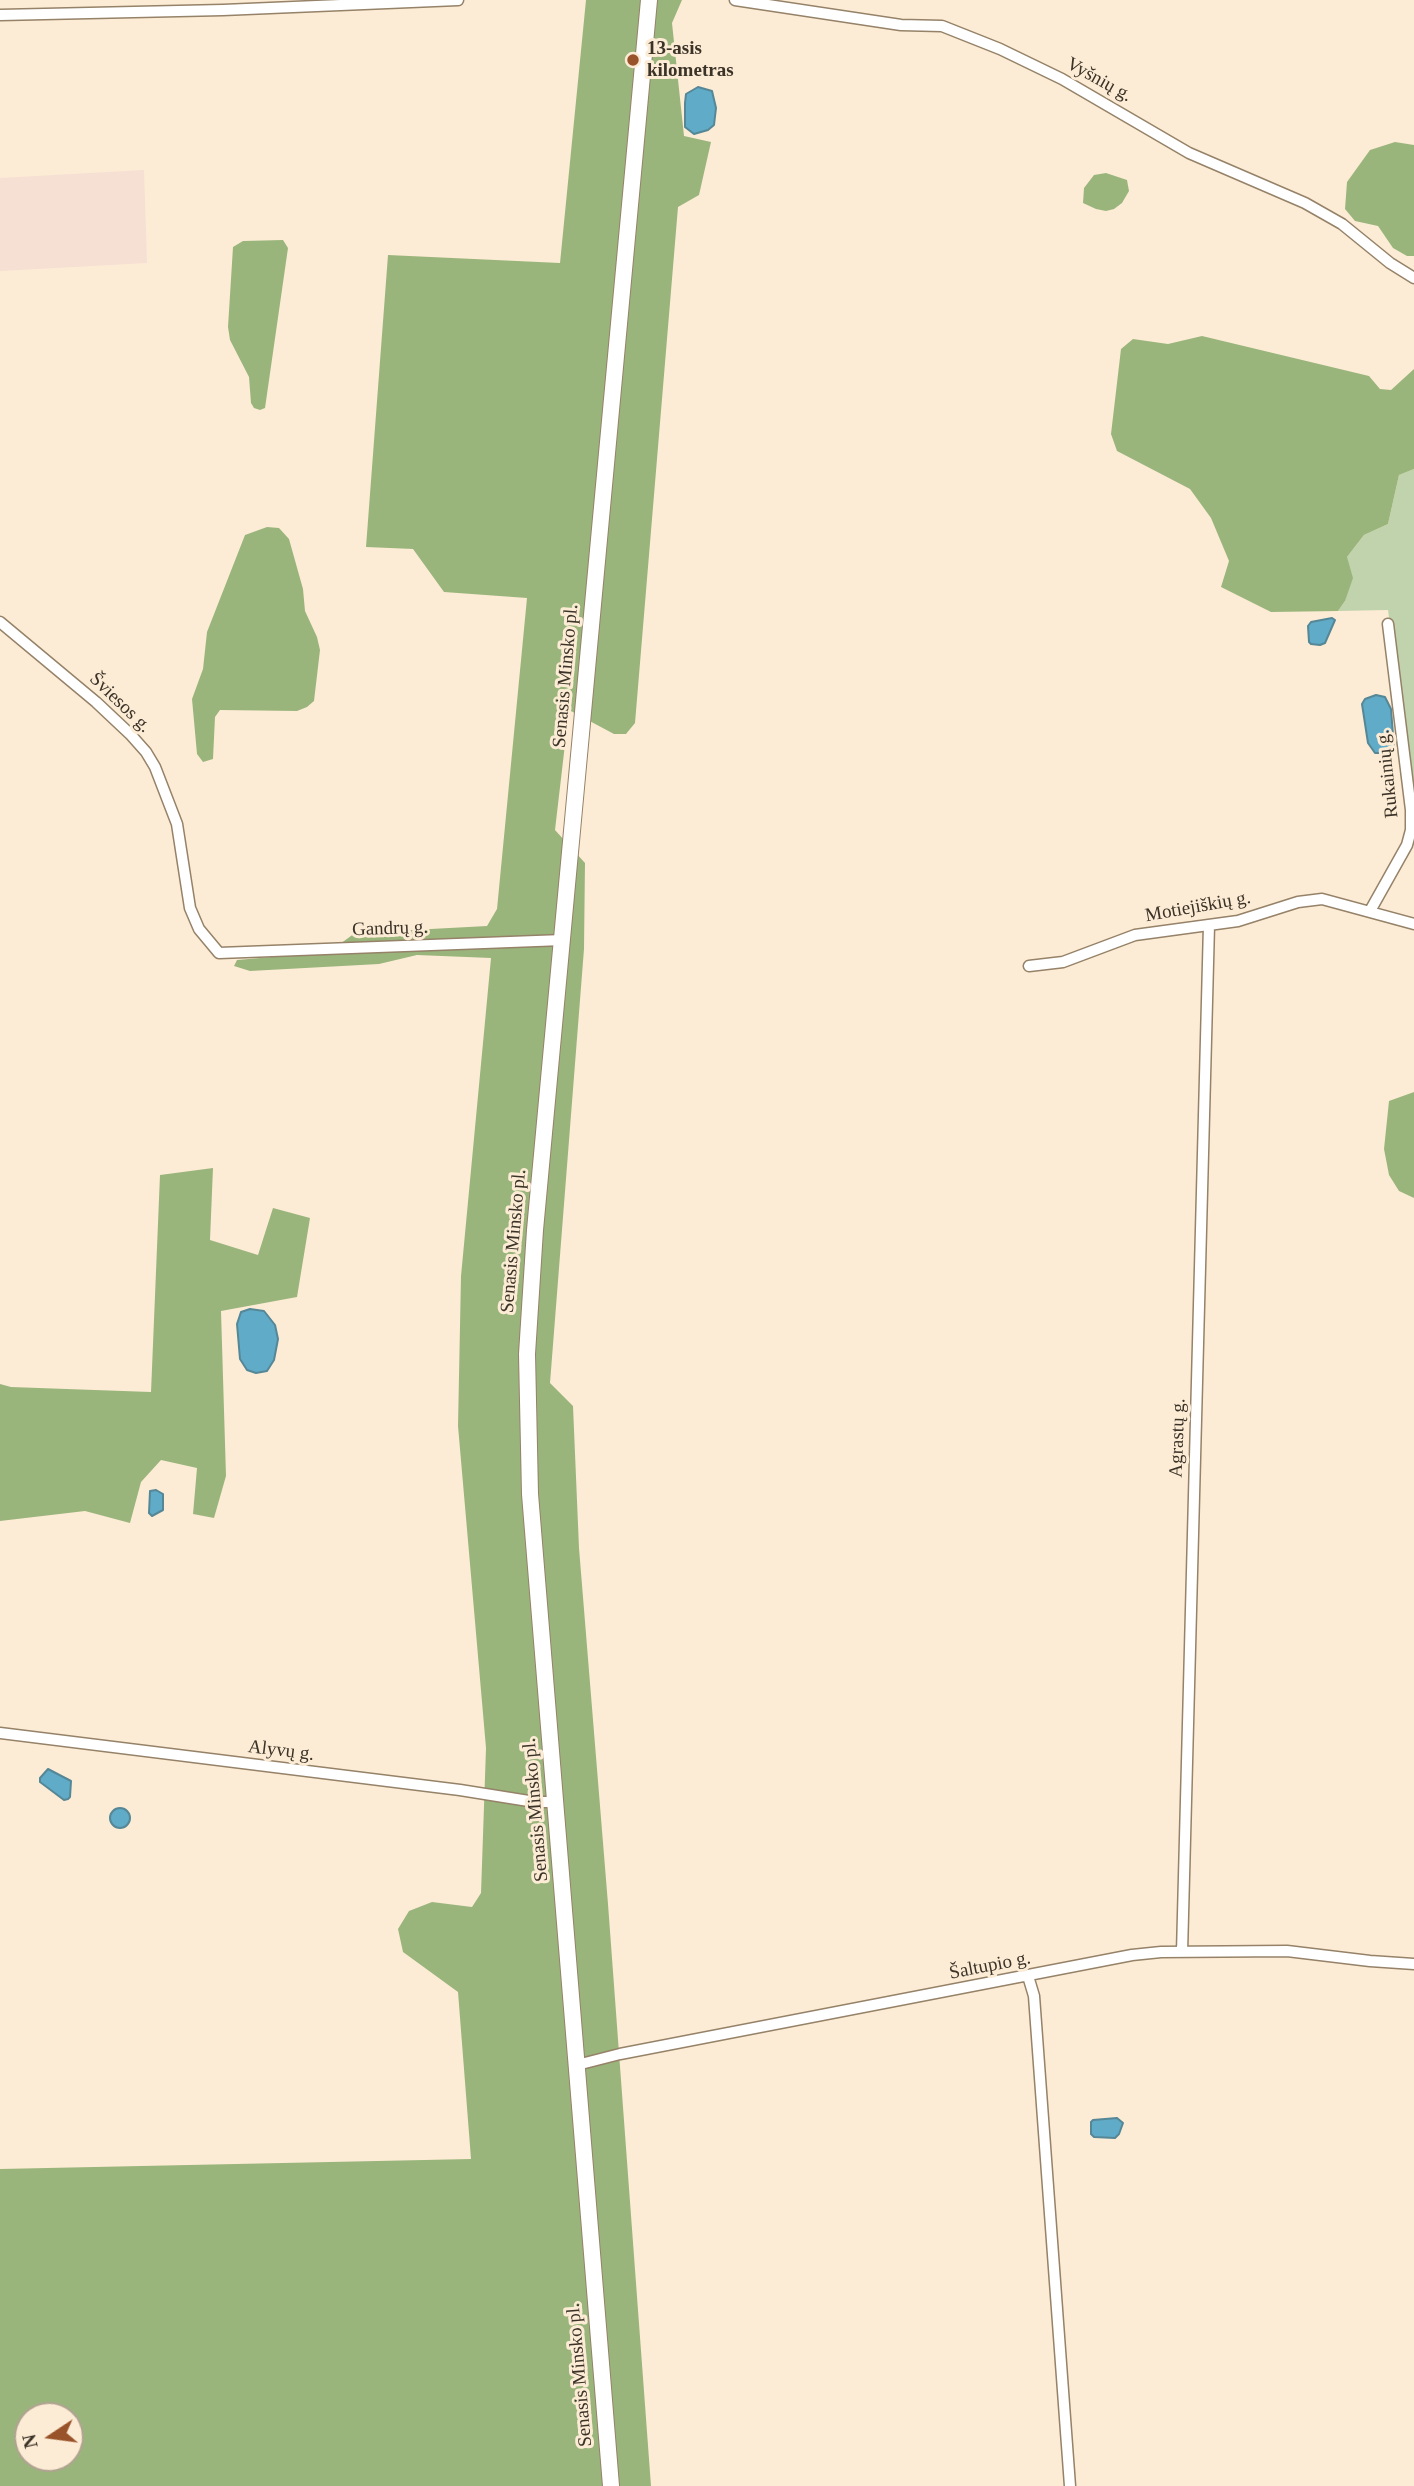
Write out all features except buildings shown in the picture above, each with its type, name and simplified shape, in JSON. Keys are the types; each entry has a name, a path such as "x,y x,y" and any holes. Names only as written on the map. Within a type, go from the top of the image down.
{"main road":[{"name":"Senasis Minsko pl.","path":"611,2486 530,1494 527,1366 535,1230 649,0"}],"street":[{"path":"0,15 458,0"},
{"name":"Vyšnių g.","path":"735,0 901,25 942,26 1000,49 1062,79 1189,153 1305,203 1342,224 1390,263 1414,278"},
{"name":"Šviesos g.","path":"0,622 96,702 146,752 177,824 190,908 199,929 219,953"},
{"name":"Rukainių g.","path":"1370,911 1413,830 1388,624"},
{"name":"Motiejiškių g.","path":"1029,966 1063,962 1135,935 1238,921 1298,902 1322,899 1414,924"},
{"name":"Agrastų g.","path":"1181,1952 1209,926"},
{"name":"Gandrų g.","path":"219,953 563,940"},
{"name":"Alyvų g.","path":"0,1733 460,1790 535,1802 557,1802"},
{"name":"Šaltupio g.","path":"577,2065 620,2054 1132,1955 1287,1951 1414,1964"},
{"path":"1028,1976 1034,1996 1070,2486"}],"shaded area":[{"path":"144,170 147,263 0,271 0,178"}],"green space":[{"path":"586,0 682,0 672,23 684,136 711,142 699,195 678,207 635,723 626,734 614,734 569,710 555,830 585,863 584,949 550,1383 573,1406 579,1548 651,2486 0,2486 0,2169 471,2159 458,1992 403,1952 398,1929 409,1911 432,1902 472,1907 481,1893 486,1748 458,1426 461,1276 491,958 417,955 379,964 250,971 234,966 237,960 329,952 355,933 487,926 497,909 527,598 444,592 413,549 366,547 388,255 560,263"},
{"path":"1395,142 1414,145 1414,256 1407,256 1393,248 1378,226 1355,221 1345,209 1347,182 1370,150"},
{"path":"1106,173 1127,180 1129,191 1122,203 1106,211 1083,203 1084,188 1094,175"},
{"path":"283,240 288,248 265,408 260,410 254,408 251,403 249,377 230,340 228,327 233,247 243,241"},
{"path":"1202,336 1369,376 1380,389 1391,390 1414,369 1414,469 1399,475 1388,524 1364,535 1347,557 1353,578 1345,601 1338,611 1271,612 1221,587 1229,561 1211,518 1190,489 1117,451 1111,434 1121,349 1133,339 1168,344"},
{"path":"1414,469 1414,805 1388,610 1338,611 1345,601 1347,557 1364,535 1388,524 1399,475"},
{"path":"267,527 279,528 289,539 303,589 305,611 317,637 320,650 314,701 297,711 220,710 215,717 213,759 203,762 197,754 192,699 203,669 207,632 245,535"},
{"path":"1414,1092 1414,1198 1399,1191 1389,1175 1384,1149 1389,1101"},
{"path":"213,1168 210,1240 258,1255 273,1208 310,1218 297,1297 221,1311 226,1476 214,1518 193,1514 197,1468 161,1460 141,1482 130,1523 85,1511 0,1521 0,1384 11,1387 151,1392 160,1175"}],"water":[{"path":"698,87 712,91 716,108 714,125 694,134 685,127 685,103 686,94"},
{"path":"1332,618 1335,620 1325,643 1311,644 1308,626 1311,622"},
{"path":"1376,695 1385,697 1391,709 1394,748 1387,753 1375,753 1368,743 1362,704 1365,699"},
{"path":"250,1309 264,1311 275,1325 278,1339 274,1360 267,1371 256,1373 247,1370 240,1359 237,1324 241,1312"},
{"path":"156,1490 163,1494 163,1510 152,1516 149,1513 150,1491"},
{"path":"48,1769 71,1781 68,1799 64,1800 40,1782"},
{"path":"120,1808 127,1811 130,1818 127,1825 120,1828 113,1825 110,1818 113,1811"},
{"path":"1117,2118 1123,2123 1115,2138 1094,2137 1091,2134 1093,2120"}],"place":[{"name":"13-asis kilometras","path":"633,60"}]}
